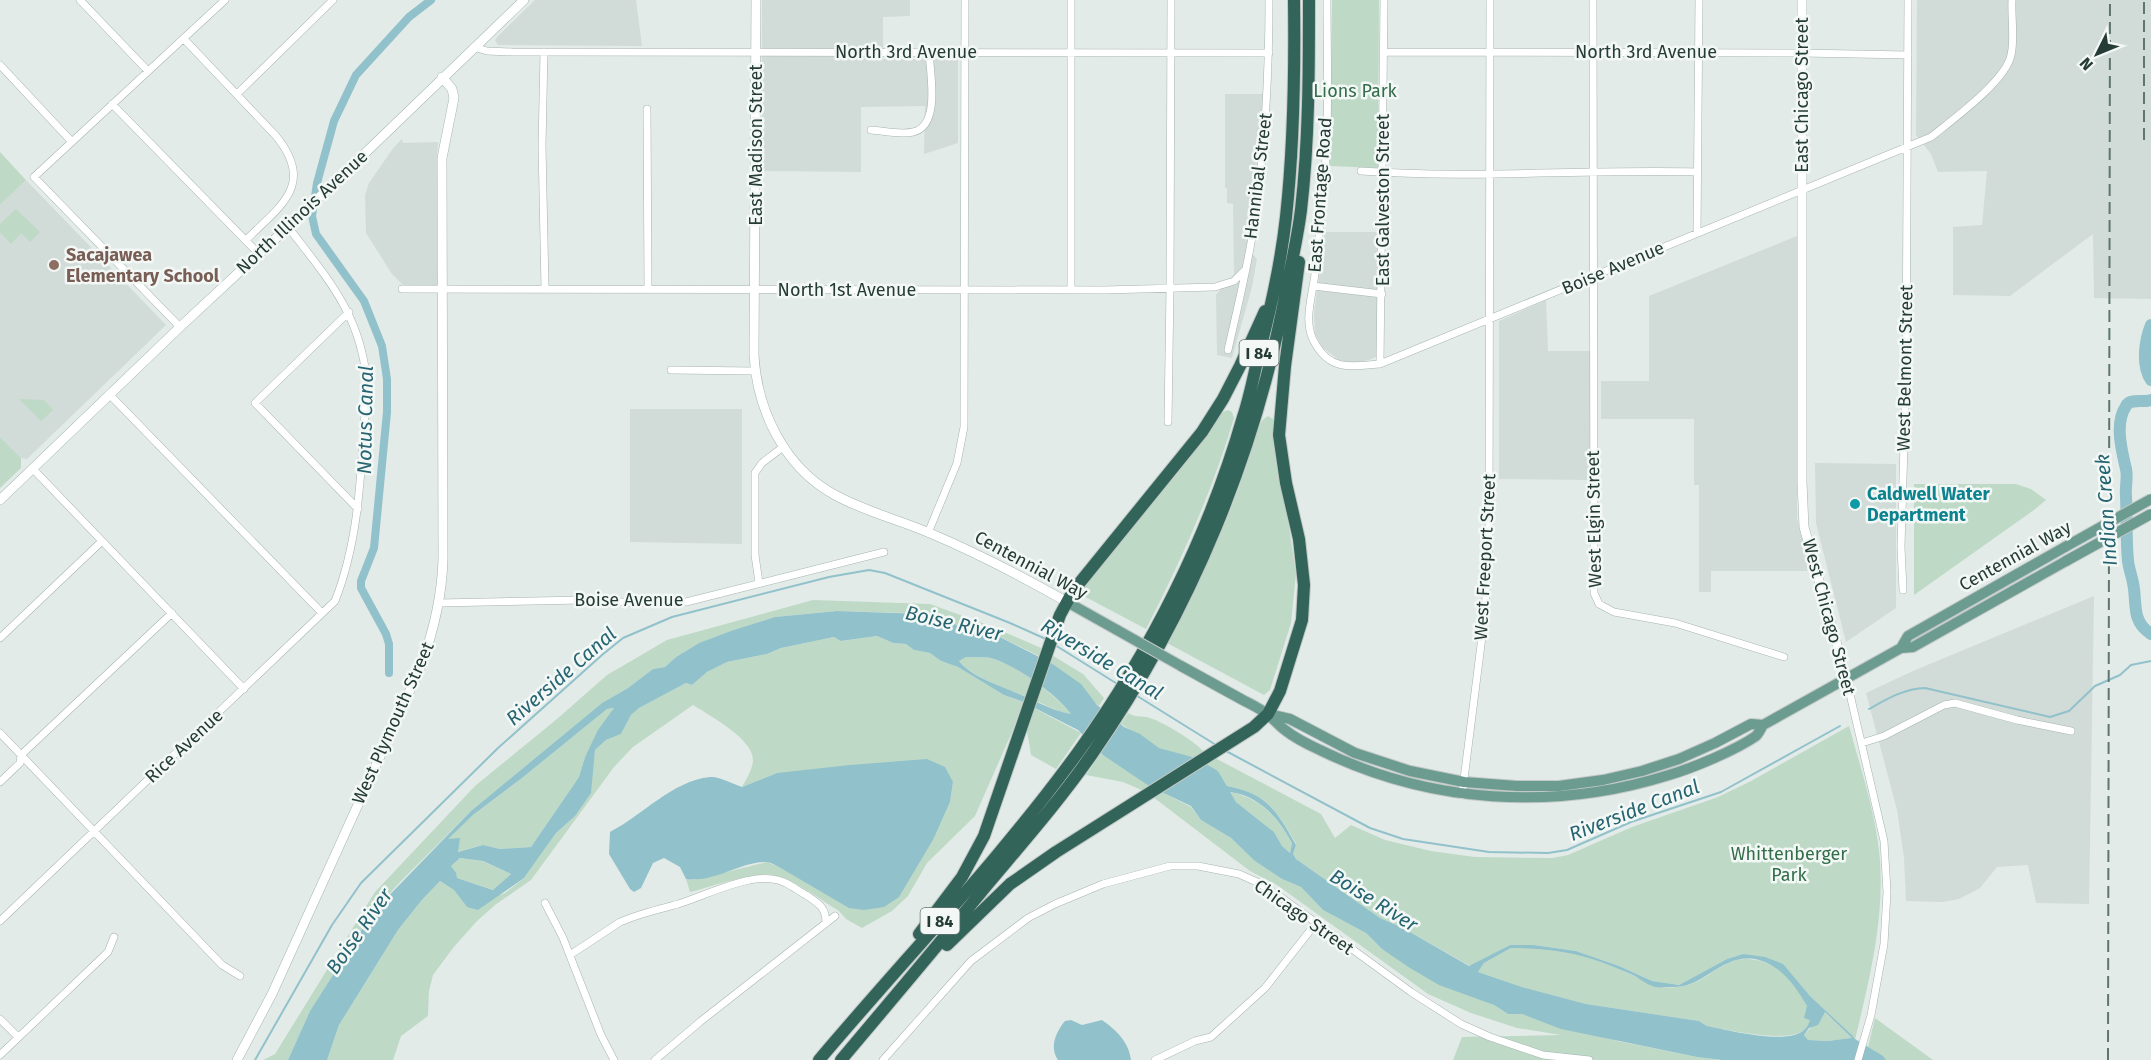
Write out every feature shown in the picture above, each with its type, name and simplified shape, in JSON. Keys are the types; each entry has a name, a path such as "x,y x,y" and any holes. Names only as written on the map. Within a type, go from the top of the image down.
{"highway":[{"name":"I 84","path":"819,1060 993,860 1063,782 1092,754 1130,683 1189,561 1214,501 1243,417 1273,293 1285,220 1291,156 1294,0"},
{"name":"I 84","path":"1130,683 1171,624 1203,558 1226,503 1268,377 1301,213 1307,130 1309,0"},
{"path":"899,992 1010,884 1056,852 1242,736 1268,714 1280,692 1302,620 1304,585 1299,538 1286,483 1279,435 1285,366 1302,246 1301,213"},
{"path":"857,1016 962,877 984,836 1066,602 1202,432 1240,366 1273,293"},
{"name":"I 84","path":"841,1060 1029,837 1063,782"}],"main road":[{"name":"Centennial Way","path":"1901,648 1908,636 2151,499"},
{"name":"Centennial Way","path":"1268,714 1285,731 1320,750 1406,783 1462,795 1518,798 1560,797 1605,792 1682,771 1717,756 1758,735 1763,725 1846,677 1901,648 1913,647 2151,514"},
{"name":"Centennial Way","path":"1066,602 1268,714 1290,719 1335,743 1385,764 1432,777 1517,786 1559,786 1603,780 1679,759 1751,724 1763,725"}],"street":[{"path":"80,0 148,71"},
{"path":"211,0 218,7"},
{"path":"180,327 34,177 225,0"},
{"path":"237,94 333,0"},
{"name":"North Illinois Avenue","path":"0,500 524,0"},
{"name":"East Madison Street","path":"755,370 756,0"},
{"path":"928,533 957,463 962,444 965,394 965,0"},
{"path":"1071,0 1071,289"},
{"path":"1168,422 1171,0"},
{"name":"Hannibal Street","path":"1228,350 1254,226 1263,149 1269,53 1269,0"},
{"name":"East Frontage Road","path":"1320,351 1314,344 1307,321 1323,206 1326,153 1327,0"},
{"name":"East Galveston Street","path":"1380,364 1384,0"},
{"name":"West Freeport Street","path":"1462,795 1488,582 1490,0"},
{"name":"West Elgin Street","path":"1593,0 1594,593 1599,603 1614,612 1675,623 1784,657"},
{"path":"1697,233 1699,0"},
{"name":"East Chicago Street","path":"1802,0 1802,189"},
{"name":"West Belmont Street","path":"1903,590 1900,547 1906,368 1908,0"},
{"name":"Boise Avenue","path":"1320,351 1324,357 1342,366 1356,368 1380,364 1931,137 1991,86 2009,64 2012,54 2012,0"},
{"path":"184,39 286,148 294,168 294,180 286,201 246,240"},
{"path":"474,47 486,51 544,52 542,145 545,288"},
{"name":"North 3rd Avenue","path":"544,52 1269,53"},
{"path":"871,130 914,132 928,121 932,110 929,52"},
{"name":"North 3rd Avenue","path":"1384,52 1908,55"},
{"path":"0,65 72,142"},
{"name":"West Plymouth Street","path":"237,1060 272,994 422,666 435,626 443,559 442,158 454,98 452,89 442,78"},
{"path":"112,104 258,253"},
{"path":"647,109 648,288"},
{"path":"1362,171 1697,172"},
{"name":"West Chicago Street","path":"1802,189 1804,527 1846,677 1884,841 1887,892 1884,944 1871,1015 1858,1060"},
{"name":"Rice Avenue","path":"0,921 335,601 358,508 367,385 366,365 349,312 331,282 288,227"},
{"name":"North 1st Avenue","path":"402,288 965,290 1215,287 1234,281 1246,269"},
{"path":"1313,286 1382,294"},
{"path":"349,312 255,402 358,508"},
{"path":"671,370 755,370"},
{"name":"Centennial Way","path":"755,370 766,413 783,447 798,466 834,494 1001,566 1066,602"},
{"path":"109,394 322,613"},
{"path":"759,583 755,555 755,473 762,463 783,447"},
{"path":"33,469 244,689"},
{"path":"0,638 102,541"},
{"name":"Boise Avenue","path":"439,603 582,600 663,604 686,602 884,552"},
{"path":"0,782 20,764 21,755 172,613"},
{"path":"1862,743 1884,736 1944,705 1955,704 2071,731"},
{"path":"0,733 222,965 240,976"},
{"name":"Chicago Street","path":"883,1060 971,961 1028,918 1103,884 1170,866 1198,866 1223,870 1259,883 1411,992 1461,1024 1490,1037 1543,1055 1589,1060"},
{"path":"570,955 633,916 759,879 784,882 817,902 823,907 826,923"},
{"path":"545,903 570,955 601,1035 614,1060"},
{"path":"655,1060 700,1021 835,916"},
{"path":"1155,1060 1195,1041 1211,1037 1265,988 1316,923"},
{"path":"0,1055 108,952 114,937"},
{"path":"0,1019 18,1037"}],"shaded area":[{"path":"535,0 636,0 642,46 498,45 495,40 497,37"},
{"path":"762,0 910,0 910,16 883,17 883,59 958,59 958,143 924,154 925,106 861,107 861,172 762,171"},
{"path":"1917,0 2151,0 2151,299 2094,298 2093,234 2010,296 1953,295 1953,227 1982,225 1987,171 1938,172 1931,154 1916,135"},
{"path":"1225,94 1265,94 1248,249 1257,259 1252,287 1232,358 1217,355 1216,295 1234,274 1233,204 1227,203 1227,188 1225,188"},
{"path":"402,139 403,143 438,142 437,287 405,287 392,274 366,233 365,195 369,183"},
{"name":"Sacajawea Elementary School","path":"26,180 166,325 27,459 21,458 0,437 0,205"},
{"path":"1325,232 1378,232 1378,356 1369,360 1354,363 1339,360 1322,347 1315,334 1314,313"},
{"path":"1797,236 1797,518 1810,571 1711,571 1711,592 1699,592 1699,485 1694,485 1694,419 1601,419 1601,381 1649,381 1649,296"},
{"path":"1546,300 1548,351 1592,351 1592,480 1499,479 1499,321"},
{"path":"630,409 742,409 742,544 630,542"},
{"path":"1815,463 1896,464 1896,608 1846,642 1816,523"},
{"path":"2094,596 2089,904 2036,903 2028,865 1997,867 1980,888 1959,899 1942,902 1906,901 1904,858 1897,810 1866,693 1913,671"}],"green space":[{"name":"Lions Park","path":"1332,0 1379,0 1378,168 1330,166"},
{"path":"0,152 26,180 0,205"},
{"path":"16,209 40,232 30,242 21,233 11,244 0,232 0,224"},
{"path":"19,399 44,400 53,410 41,421"},
{"path":"1228,410 1232,412 1234,418 1216,473 1183,552 1146,629 1078,593 1180,470 1223,412"},
{"path":"1268,416 1273,419 1296,574 1291,623 1270,690 1264,695 1167,643 1219,536 1245,470 1256,432 1263,419"},
{"path":"0,437 21,458 21,468 0,488"},
{"path":"1914,484 2016,484 2031,489 2046,500 1914,595"},
{"path":"813,600 930,604 993,627 1041,648 1039,656 986,630 962,628 943,617 906,613 837,611 775,617 699,643 676,657 665,667 653,669 628,688 602,703 471,811 373,912 310,1011 288,1060 263,1060 275,1054 375,892 475,786 607,675 667,640"},
{"path":"877,636 893,643 906,644 914,650 930,653 1004,695 1023,702 975,816 927,863 908,896 892,911 862,928 807,890 781,877 755,875 690,892 686,879 694,880 767,862 779,867 934,838 950,802 953,782 777,773 742,787 753,761 751,753 730,729 693,705 633,747 614,767 531,880 495,905 453,948 433,975 429,991 428,1016 401,1036 393,1060 327,1060 339,1025 398,930 421,901 440,881 454,890 467,907 505,893 524,878 556,833 575,816 593,763 595,750 606,740 621,734 631,715 639,708 686,683 692,685 707,672 727,662 834,637 842,641"},
{"path":"1050,654 1083,674 1104,698 1099,706 1047,661"},
{"path":"966,657 991,658 1026,675 1047,690 1072,715 980,677 959,661"},
{"path":"1032,707 1081,733 1056,769 1031,755 1026,724"},
{"path":"615,708 585,757 579,777 531,847 500,849 483,845 457,852 453,839 447,839 473,815 607,709"},
{"path":"1128,713 1168,726 1204,752 1195,759 1159,748 1121,724"},
{"name":"Whittenberger Park","path":"1849,726 1874,819 1881,874 1875,946 1855,1040 1810,996 1783,965 1743,954 1727,959 1679,985 1652,981 1619,966 1576,951 1534,945 1510,945 1470,966 1403,928 1380,918 1296,859 1293,854 1296,844 1283,822 1269,805 1241,789 1227,786 1218,771 1204,764 1215,758 1321,814 1335,838 1351,825 1385,840 1431,851 1475,857 1552,858 1568,855 1632,827 1718,797"},
{"path":"1101,753 1151,787 1144,791 1123,782 1086,775"},
{"path":"1162,792 1191,807 1201,820 1231,838 1256,861 1282,879 1301,887 1323,910 1366,933 1382,949 1508,1014 1522,1014 1617,1041 1722,1060 1453,1060 1462,1037 1561,1035 1517,1028 1471,1013 1428,994 1277,885 1250,871 1153,797"},
{"path":"1229,792 1259,803 1274,817 1292,843 1290,853 1282,846 1274,832 1236,802"},
{"path":"460,858 482,861 511,874 494,890 457,878 451,866"},
{"path":"1511,948 1554,949 1579,954 1617,968 1656,987 1666,988 1690,984 1732,962 1743,959 1757,960 1774,966 1787,976 1804,1000 1810,1018 1806,1029 1794,1034 1756,1035 1707,1026 1699,1021 1586,1004 1522,987 1478,972 1484,963"},
{"path":"1825,1012 1852,1038 1828,1041 1808,1040 1804,1035"},
{"path":"1875,1018 1933,1060 1886,1060 1868,1047"}],"water":[{"path":"837,611 924,614 944,617 961,628 986,630 1051,663 1081,684 1097,705 1124,727 1140,734 1159,748 1192,757 1218,771 1227,786 1241,789 1262,799 1276,813 1296,845 1293,854 1296,859 1380,918 1403,928 1469,966 1510,945 1534,945 1576,951 1619,966 1652,981 1679,985 1727,959 1743,954 1765,957 1783,964 1810,996 1855,1039 1886,1060 1722,1060 1697,1057 1561,1029 1522,1014 1508,1014 1494,1005 1439,985 1410,968 1382,949 1366,933 1323,910 1301,887 1282,879 1255,861 1231,838 1201,820 1191,806 1149,786 1103,755 1078,730 1021,701 1004,695 930,653 914,650 906,644 893,643 877,636 841,641 834,637 727,662 707,672 692,685 686,683 639,708 631,715 621,734 606,740 595,750 591,793 575,816 556,833 524,878 478,910 467,907 454,890 440,881 398,930 339,1025 327,1060 288,1060 310,1011 373,912 471,811 602,703 628,688 653,669 665,667 676,657 699,643 775,617","holes":["966,657 984,657 1004,663 1046,690 1071,714 990,682 972,673 959,661","614,708 598,730 585,757 579,777 531,847 500,849 483,845 458,852 460,838 448,839 473,815 607,709","1230,792 1241,794 1259,803 1274,817 1292,843 1290,853 1282,846 1274,832 1236,802","460,858 483,861 511,874 493,890 457,878 451,866","1511,948 1534,949 1579,955 1635,976 1655,987 1674,987 1695,982 1735,961 1759,960 1775,967 1788,978 1807,1006 1804,1018 1810,1020 1807,1027 1799,1034 1759,1036 1707,1026 1699,1021 1586,1004 1522,987 1478,972 1484,963","1825,1012 1852,1038 1828,1041 1808,1040 1804,1035 1809,1028 1818,1025"]},
{"path":"927,759 945,767 953,782 950,802 934,838 899,897 884,907 864,910 849,908 779,867 766,862 746,865 707,878 686,879 680,867 664,858 653,863 641,888 634,892 609,854 610,832 670,792 696,780 714,777 742,787 777,773"},
{"path":"1071,1020 1082,1025 1102,1020 1121,1037 1128,1048 1131,1060 1058,1060 1054,1050 1055,1040 1065,1021"}],"waterway":[{"name":"Notus Canal","path":"389,673 389,644 386,634 361,588 361,581 374,548 387,412 387,379 382,346 364,301 316,234 312,216 317,183 334,121 356,75 409,17 431,0"},
{"name":"Indian Creek","path":"2151,325 2145,352 2146,367 2151,380"},
{"name":"Indian Creek","path":"2151,400 2134,401 2128,404 2120,421 2121,446 2127,472 2129,564 2137,616 2142,626 2151,634"},
{"name":"Riverside Canal","path":"255,1060 332,925 361,883 498,748 623,638 672,617 829,577 869,570 885,573 1048,640"},
{"name":"Riverside Canal","path":"1055,645 1119,685"},
{"name":"Riverside Canal","path":"1869,709 1902,692 1925,688 2050,717 2069,711 2095,686 2120,675 2131,665 2151,661"},
{"name":"Riverside Canal","path":"1134,694 1216,745"},
{"name":"Riverside Canal","path":"1226,751 1370,828 1403,839 1489,852 1548,853 1567,850 1631,822 1721,792 1840,726"}],"railway":[{"path":"2108,1060 2110,0"},
{"path":"2144,0 2144,140"}],"place":[{"name":"Sacajawea Elementary School","path":"54,265"},
{"name":"Caldwell Water Department","path":"1855,504"}],"water label":[{"name":"Boise River","path":"954,623"},
{"name":"Boise River","path":"1374,900"},
{"name":"Boise River","path":"359,931"}]}
